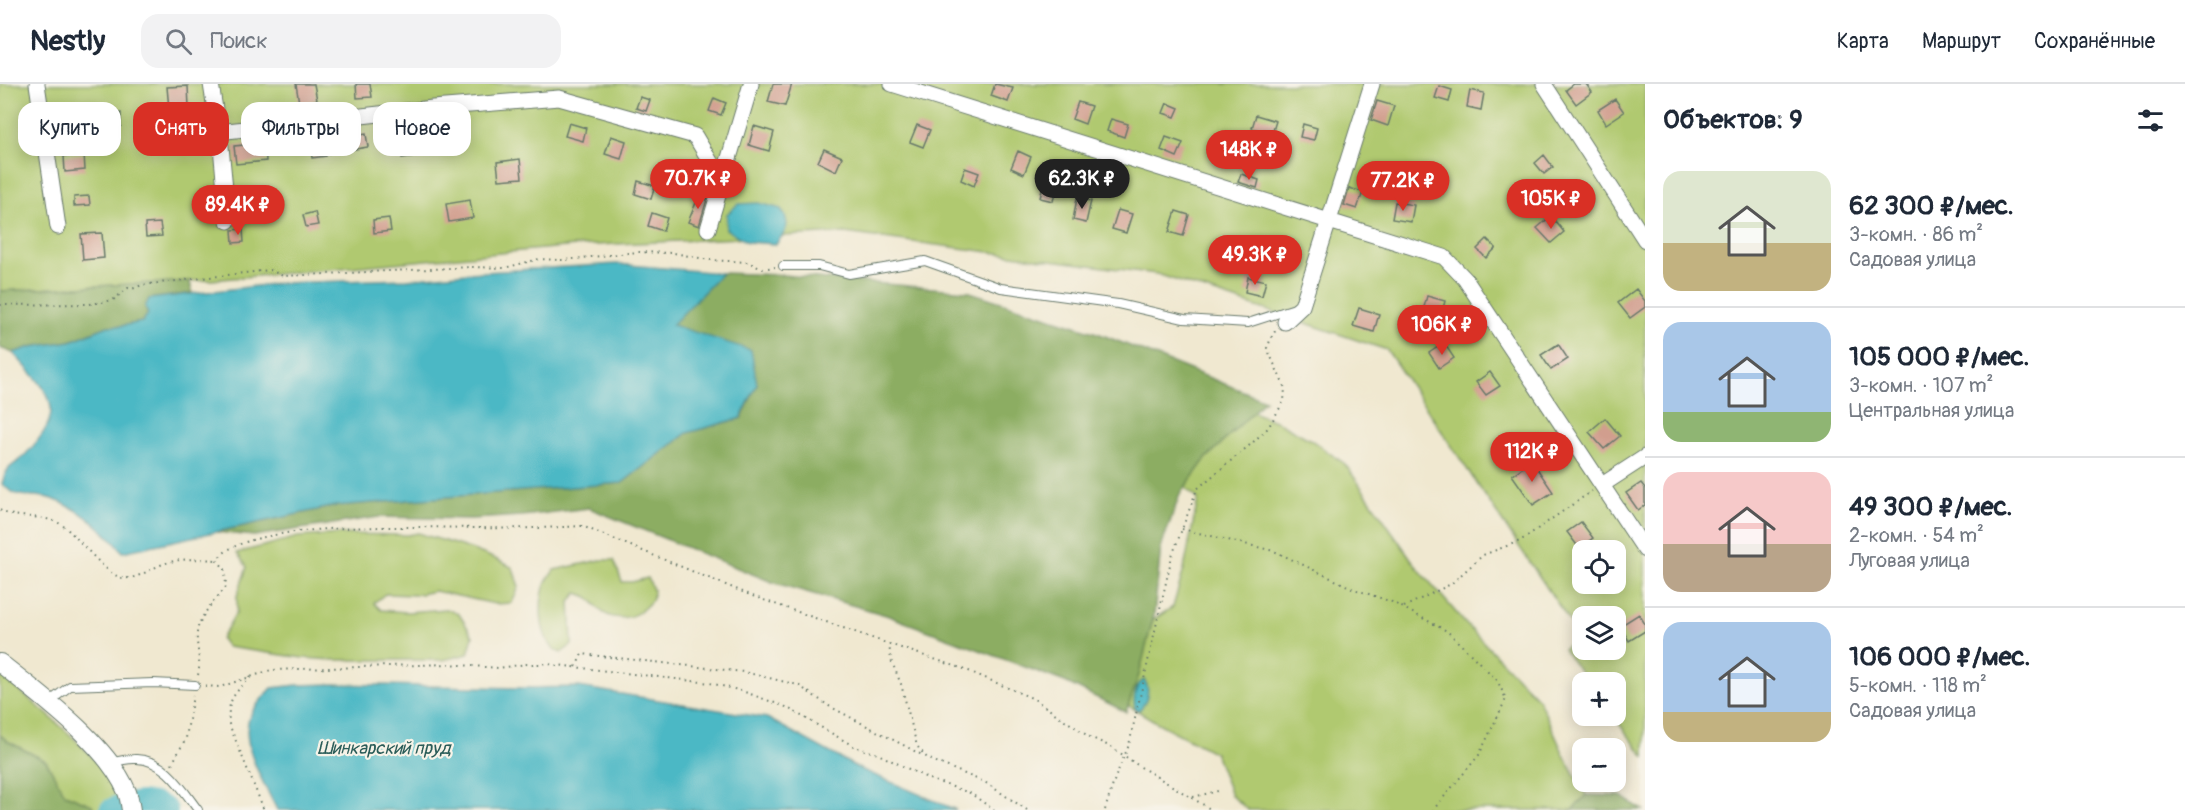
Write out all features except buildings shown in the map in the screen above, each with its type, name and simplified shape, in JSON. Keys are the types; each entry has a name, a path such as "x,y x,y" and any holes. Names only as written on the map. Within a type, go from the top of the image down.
{"street":[{"path":"37,84 58,227"},
{"path":"211,84 214,102"},
{"path":"708,229 751,84"},
{"path":"892,84 1443,256 1465,279 1645,550"},
{"path":"1285,322 1302,306 1372,84"},
{"path":"1544,84 1645,240"},
{"path":"229,131 433,108 559,98 695,136 724,180"},
{"path":"221,156 228,221"},
{"path":"1602,485 1645,457"},
{"path":"0,663 49,702 109,763 127,792 131,810"}],"lane":[{"path":"783,266 819,266 849,273 925,261 1001,288 1118,304 1184,319 1248,323 1302,306"},
{"path":"49,702 70,686 153,682 195,685"},
{"path":"109,763 136,759 150,762 166,772 198,810"}],"path":[{"path":"0,305 90,304 113,300 128,288 132,289 142,285 270,270 283,276 462,267 504,268 539,259 564,260 638,252 674,253 709,260 748,262 762,269 783,266"},
{"path":"1105,810 1129,745 1172,556 1197,489 1268,428 1284,401 1285,388 1267,348 1273,334 1285,322"},
{"path":"1403,608 1451,584 1483,555 1520,541 1602,485"},
{"path":"0,510 4,514 36,516 60,524 109,572 123,579 140,576 164,563 184,559 217,560 225,569 226,587 206,612 198,628 200,666 186,738 176,759 166,772"},
{"path":"217,560 223,551 248,542 331,528 582,526 755,597 964,669 1034,699 1088,736 1113,748 1212,810"},
{"path":"1182,529 1274,551 1354,589 1403,608 1447,631 1497,680 1506,699 1479,754 1433,810"},
{"path":"889,644 891,660 901,684 917,746 927,758"},
{"path":"576,667 582,654 744,672 798,685 829,706 927,758 986,783 1027,810"},
{"path":"195,685 220,687 271,669 448,663 498,668 527,664 576,667 710,683 742,691 786,707 855,747 878,754 929,779 970,793 994,810"},
{"path":"253,675 231,697 228,709 229,724 264,810"},
{"path":"1193,797 1222,790"}],"green space":[{"path":"0,84 1645,84 1645,757 1621,726 1626,726 1626,672 1580,672 1563,649 1572,643 1572,660 1626,660 1626,606 1572,606 1572,625 1387,350 1157,274 845,233 575,246 212,280 0,291"},
{"path":"722,273 782,275 967,291 1100,334 1265,400 1205,460 1180,494 1161,547 1154,615 1139,675 1126,712 1065,682 886,615 772,582 589,508 471,519 379,517 254,536 216,532 335,506 622,483 687,433 742,418 757,384 671,325"},
{"path":"190,281 192,293 149,299 148,314 142,322 108,326 70,341 31,347 13,353 0,348 0,291"},
{"path":"695,301 1069,338 1280,423 1311,440 1345,464 1416,566 1465,623 1539,700 1572,770 1572,792 1584,792 1586,795 1573,810 1248,810 1231,795 1215,753 1114,697 1135,631 1173,607 1184,569 1198,499 1112,424 757,384"},
{"path":"418,533 479,552 513,568 519,587 512,603 495,604 435,591 415,595 385,594 374,603 381,610 407,612 447,609 459,614 473,636 468,654 443,660 333,660 227,647 221,639 237,611 237,596 247,567 237,553 298,537"},
{"path":"601,560 614,560 622,582 648,578 653,590 653,599 635,615 619,618 603,613 590,599 577,593 570,601 572,645 561,653 553,648 544,632 541,611 546,582 554,570"},
{"path":"0,674 93,758 115,788 121,810 94,810 92,805 65,794 46,761 0,735"},
{"path":"0,735 46,761 65,794 92,805 94,810 0,810"},
{"path":"1586,795 1621,796 1643,810 1573,810"}],"water":[{"path":"759,203 781,209 786,219 786,228 776,244 747,242 726,229 727,214 738,204"},
{"path":"617,264 722,273 672,325 751,350 757,384 741,418 687,433 622,483 335,506 123,552 99,527 70,507 41,496 19,495 2,484 8,469 38,440 51,414 50,402 45,391 13,353 31,347 71,341 108,326 142,322 148,314 145,307 149,299 281,283 407,279"},
{"path":"1144,680 1147,696 1139,710 1135,708 1135,696 1137,688"},
{"name":"Шинкарский пруд","path":"334,684 579,687 767,718 858,768 956,810 277,810 250,750 247,737 251,714 272,688"}],"waterway":[{"path":"110,810 139,802 148,802 167,810"}]}
